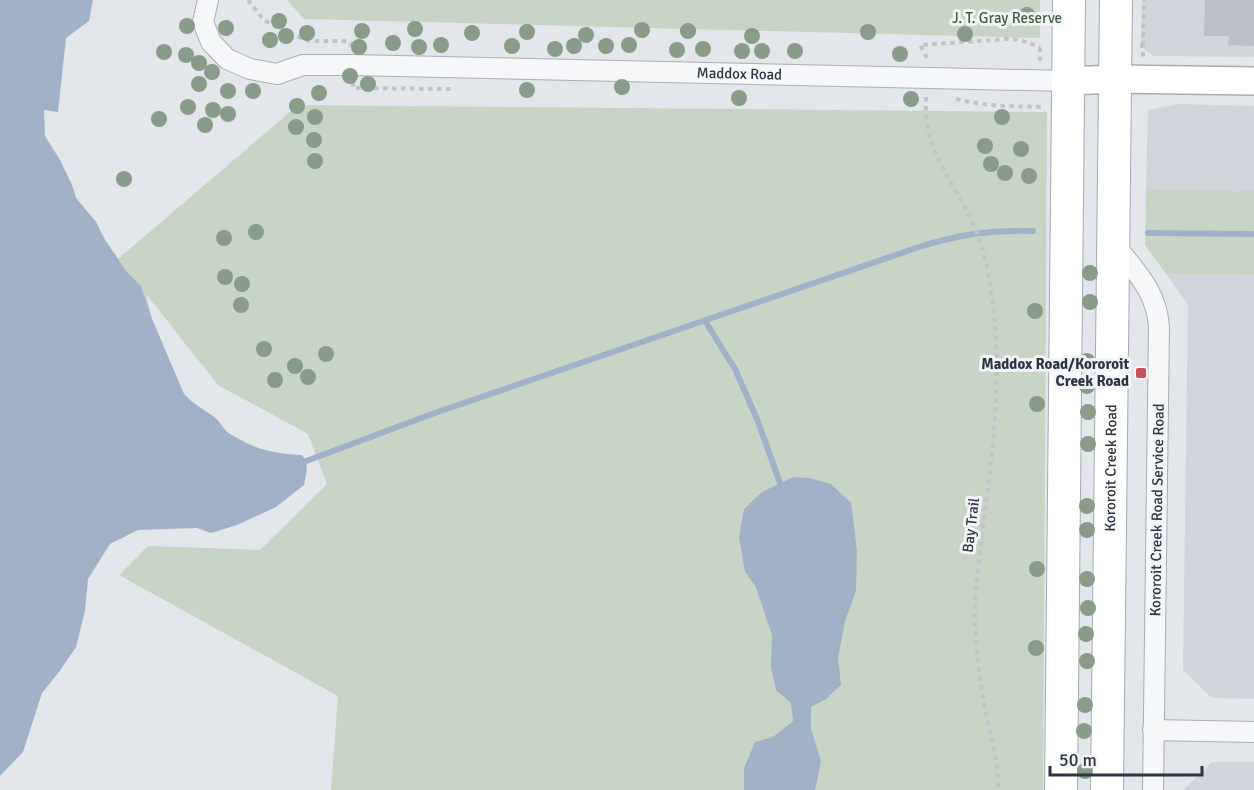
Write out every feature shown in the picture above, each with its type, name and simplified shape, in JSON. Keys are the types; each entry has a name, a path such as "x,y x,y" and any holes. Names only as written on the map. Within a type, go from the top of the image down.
{"main road":[{"path":"1061,790 1069,0"},
{"name":"Kororoit Creek Road","path":"1107,790 1116,0"}],"street":[{"name":"Maddox Road","path":"208,0 203,22 211,42 227,59 250,69 277,74 303,65 931,79 1254,81"},
{"name":"Kororoit Creek Road Service Road","path":"1114,244 1151,291 1159,326 1153,790"},
{"path":"1154,730 1254,732"}],"path":[{"path":"1143,46 1144,0"},
{"path":"931,79 930,63 920,45 1008,39 1020,40 1040,47"},
{"name":"Bay Trail","path":"963,206 977,233 984,261 993,305 997,363 995,420 976,586 975,623 978,662 993,746 998,790"}],"shaded area":[{"path":"1142,0 1254,0 1254,57 1154,56 1141,47"},
{"path":"1179,104 1254,106 1254,191 1146,189 1148,110"},
{"path":"1166,274 1254,275 1254,699 1212,698 1183,670 1188,305"},
{"path":"1212,762 1254,762 1254,790 1183,790"}],"green space":[{"name":"J. T. Gray Reserve","path":"287,0 1040,0 1040,38 304,19"},
{"path":"298,105 1047,112 1043,790 331,790 338,696 119,575 148,546 260,550 327,484 308,434 218,385 146,294 152,319 184,394 191,402 216,418 228,433 274,456 302,455 268,464 0,502 60,160 76,198 96,222 118,259"},
{"path":"1146,189 1254,191 1254,275 1166,274 1145,245"}],"water":[{"path":"0,0 93,0 89,21 66,38 58,112 44,110 45,136 60,160 76,198 96,222 105,240 127,272 141,286 152,319 184,394 238,439 264,450 302,455 307,469 304,485 276,507 237,525 211,533 197,528 138,530 110,544 88,579 85,611 76,647 42,693 23,752 0,776"},
{"path":"793,477 809,478 831,484 851,503 857,551 856,591 845,621 838,658 841,685 826,699 811,707 811,729 821,761 815,790 744,790 744,768 755,742 773,737 793,721 791,703 776,690 771,667 772,635 756,587 745,572 739,537 744,509 762,492"}],"building":[{"path":"1205,0 1254,0 1254,46 1228,45 1229,36 1204,36"}],"waterway":[{"path":"301,463 432,414 919,247 975,234 1033,231"},
{"path":"1148,233 1254,234"},
{"path":"705,321 735,369 757,419 780,483"}],"place":[{"name":"Maddox Road/Kororoit Creek Road","path":"1141,373"}]}
